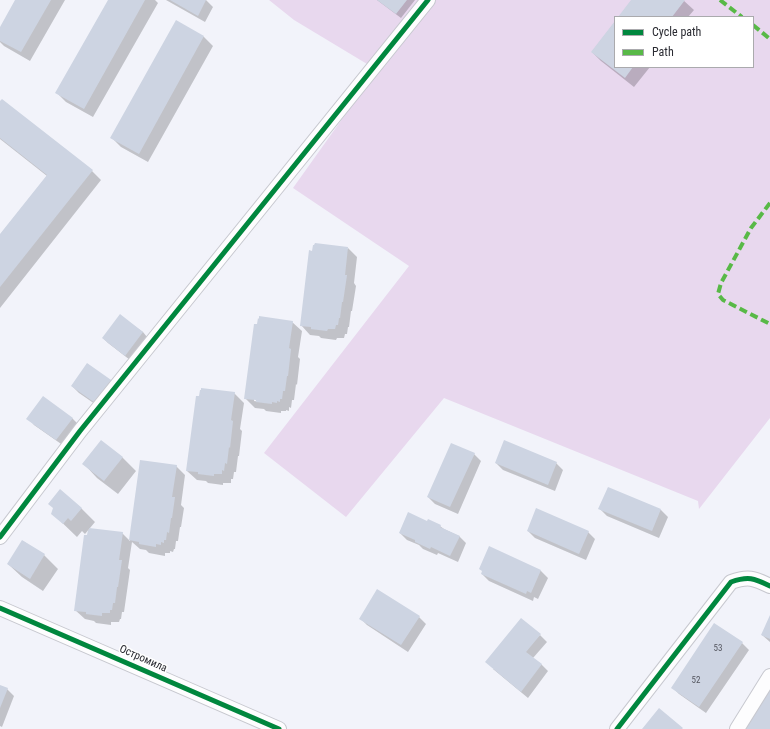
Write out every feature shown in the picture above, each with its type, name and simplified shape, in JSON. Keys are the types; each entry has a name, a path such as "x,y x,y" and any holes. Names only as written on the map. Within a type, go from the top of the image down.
{"street":[{"path":"0,537 80,431 428,0"},
{"path":"617,729 731,582 741,578 756,579 770,586"},
{"name":"Остромила","path":"0,608 279,729"},
{"path":"737,729 770,676"}],"shaded area":[{"path":"269,0 770,0 770,418 699,509 698,501 444,398 346,517 264,453 409,266 293,188 377,70 294,20"}],"building":[{"path":"15,0 51,0 21,52 0,41 0,27"},
{"path":"108,0 145,0 84,109 55,93"},
{"path":"170,0 206,0 198,16"},
{"path":"377,0 407,0 396,14"},
{"path":"631,0 685,0 673,16 619,16"},
{"path":"176,20 204,36 139,154 110,138"},
{"path":"614,22 614,68 632,68 625,78 591,52"},
{"path":"2,99 93,170 0,287 0,234 47,175 0,138 0,101"},
{"path":"315,243 348,247 345,275 347,275 340,318 335,329 328,329 327,331 300,326 309,250 312,251"},
{"path":"120,314 143,332 125,356 102,338"},
{"path":"259,316 293,321 289,348 291,349 288,376 285,391 283,391 280,402 272,402 272,404 244,399 254,324 257,324"},
{"path":"87,363 114,382 98,405 71,386"},
{"path":"201,388 235,392 231,420 233,421 230,448 229,447 227,464 225,463 222,474 214,474 214,476 186,471 196,396 199,396"},
{"path":"43,396 73,418 56,440 26,419"},
{"path":"101,440 123,457 104,481 82,464"},
{"path":"504,440 557,462 548,485 495,463"},
{"path":"451,443 475,453 450,507 427,497"},
{"path":"140,460 177,465 172,497 175,497 169,533 167,532 164,543 161,542 161,545 156,544 156,547 139,544 139,542 129,540"},
{"path":"608,487 661,509 652,531 598,509"},
{"path":"60,489 82,508 71,521 68,518 63,524 51,514 53,508 48,504"},
{"path":"536,508 589,531 579,554 527,531"},
{"path":"408,512 427,521 428,519 441,525 440,527 460,536 450,556 431,547 430,549 399,533"},
{"path":"89,528 123,532 119,560 122,560 115,603 113,603 110,613 102,613 102,616 74,611 84,535 87,535"},
{"path":"22,540 45,554 30,579 7,564"},
{"path":"489,546 541,570 531,593 527,591 526,594 481,574 482,571 479,569"},
{"path":"377,589 420,616 401,645 359,619"},
{"path":"770,615 770,639 761,635"},
{"path":"521,618 541,634 526,652 542,664 521,692 485,662"},
{"path":"714,623 743,642 699,707 671,688"},
{"path":"0,685 8,688 0,708"},
{"path":"770,688 770,729 744,729"},
{"path":"659,708 683,728 642,729"}],"marked path":[{"path":"720,0 741,16"},
{"path":"754,26 770,39"},
{"path":"770,203 751,228 721,283 718,294 723,300 770,324"}],"cycle path":[{"path":"0,537 80,431 428,0"},
{"path":"617,729 731,582 742,579 751,579 760,581 770,586"},
{"path":"0,608 279,729"}]}
